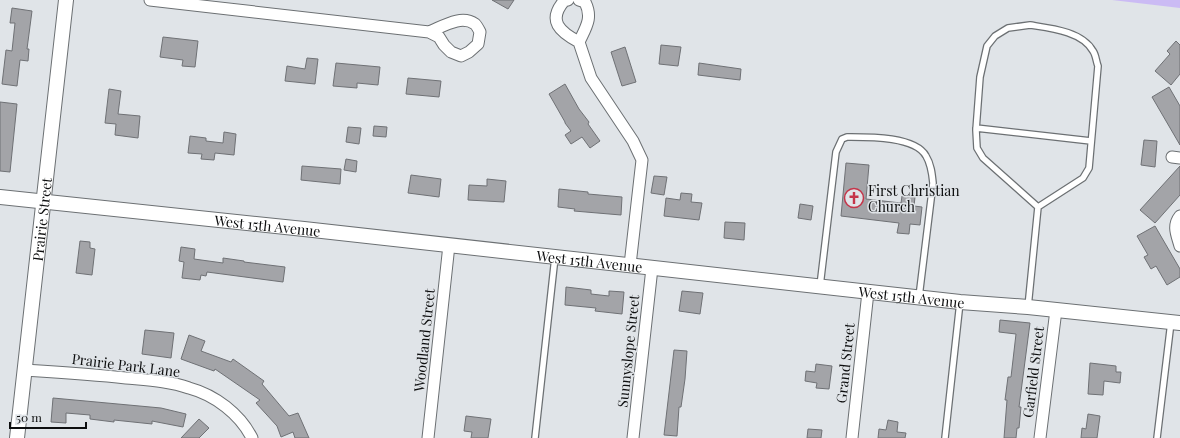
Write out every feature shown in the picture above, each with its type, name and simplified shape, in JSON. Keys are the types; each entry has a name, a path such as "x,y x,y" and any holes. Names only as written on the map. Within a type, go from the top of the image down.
{"street":[{"name":"Prairie Street","path":"17,438 66,0"},
{"path":"150,0 429,32"},
{"path":"568,0 564,1 558,7 556,20 560,30 579,42 591,78 633,141 642,160 630,265"},
{"path":"579,0 585,2 589,10 588,23 579,42"},
{"name":"West 15th Avenue","path":"0,197 960,302 1028,307 1175,322"},
{"path":"1180,216 1176,221 1175,228 1180,246"},
{"name":"Woodland Street","path":"428,438 449,245"},
{"name":"Sunnyslope Street","path":"633,438 652,268"},
{"name":"Grand Street","path":"852,438 868,292"},
{"name":"Garfield Street","path":"1040,438 1056,310"},
{"name":"Prairie Park Lane","path":"25,370 153,380 189,388 211,397 233,412 247,428 252,438"}],"lane":[{"path":"1030,25 1064,30 1084,41 1093,51 1098,66 1089,168 1083,178 1038,207 983,158 977,148 976,128 980,77 987,46 995,36 1008,28 1030,25"},
{"path":"976,128 1091,141"},
{"path":"820,286 836,152 842,139 847,137 886,138 915,146 926,154 931,166 933,183 919,297"},
{"path":"1028,307 1038,207"},
{"path":"535,438 555,257"},
{"path":"945,438 960,302"},
{"path":"1158,438 1175,322"}],"shaded area":[{"path":"1112,0 1180,0 1180,8"}],"building":[{"path":"492,0 514,0 508,9"},
{"path":"12,8 32,11 27,49 29,49 28,61 20,60 17,86 2,84 6,50 12,51 15,23 10,23"},
{"path":"163,37 198,41 195,67 182,66 183,60 160,57"},
{"path":"1176,41 1180,45 1180,74 1171,85 1155,71 1170,54 1167,51"},
{"path":"661,45 681,47 678,66 659,64"},
{"path":"625,47 636,82 622,86 611,52"},
{"path":"307,58 318,59 315,84 285,81 287,66 305,69"},
{"path":"336,63 380,67 378,85 357,83 357,88 333,86"},
{"path":"699,63 741,69 740,80 698,75"},
{"path":"408,78 441,81 439,97 406,94"},
{"path":"565,84 579,109 589,122 588,124 600,141 590,148 582,137 571,144 565,135 571,131 549,94"},
{"path":"1169,87 1180,106 1180,145 1152,97"},
{"path":"109,89 121,91 118,114 140,116 138,138 115,135 116,124 105,123"},
{"path":"0,102 17,104 10,172 0,171"},
{"path":"374,126 387,127 386,137 373,136"},
{"path":"348,127 361,128 359,144 346,142"},
{"path":"224,132 236,134 234,155 215,153 214,160 201,159 202,154 188,153 190,136 206,138 206,141 223,143"},
{"path":"1144,140 1157,141 1155,167 1141,165"},
{"path":"346,159 357,161 356,172 344,170"},
{"name":"First Christian Church","path":"846,163 869,165 866,199 901,203 902,196 915,197 914,206 922,207 920,225 910,224 909,234 897,233 899,223 841,216"},
{"path":"302,166 341,169 340,184 301,180"},
{"path":"1180,166 1180,195 1155,223 1140,210"},
{"path":"411,175 441,179 439,197 408,193"},
{"path":"654,176 667,177 664,195 651,193"},
{"path":"487,179 506,181 504,202 468,200 469,185 487,186"},
{"path":"559,189 588,192 588,194 622,197 621,215 574,211 575,209 558,207"},
{"path":"681,193 692,194 691,202 702,203 699,220 664,216 666,198 680,200"},
{"path":"800,204 813,206 811,220 798,218"},
{"path":"725,222 745,223 744,240 724,238"},
{"path":"1155,226 1180,269 1180,277 1167,285 1156,266 1151,269 1144,257 1148,255 1137,236"},
{"path":"80,241 90,242 90,248 95,249 92,275 76,273"},
{"path":"181,247 195,249 194,259 223,263 223,258 285,267 283,282 207,272 206,276 201,275 200,280 182,278 184,262 179,261"},
{"path":"566,287 591,290 591,294 609,296 609,291 624,292 622,314 595,311 596,308 565,305"},
{"path":"682,291 703,293 700,314 679,311"},
{"path":"1000,320 1030,323 1019,407 1021,407 1019,428 1017,428 1016,438 1004,438 1007,400 1005,400 1008,377 1011,377 1016,334 999,332"},
{"path":"145,330 174,333 171,358 142,354"},
{"path":"189,335 205,341 201,351 231,362 233,359 264,381 262,384 289,416 298,413 309,438 295,438 293,432 281,437 277,426 256,403 260,400 215,369 214,371 181,359"},
{"path":"674,350 687,351 681,407 679,407 677,436 664,435"},
{"path":"1090,363 1116,366 1116,372 1121,372 1120,383 1104,381 1103,395 1088,394"},
{"path":"816,364 832,366 829,389 816,388 817,383 805,381 806,371 815,372"},
{"path":"53,398 161,408 186,414 183,427 152,421 152,424 114,420 114,422 90,419 90,415 66,413 66,423 51,422"},
{"path":"1088,414 1100,416 1097,438 1081,438 1082,428 1086,429"},
{"path":"466,416 491,419 488,438 471,438 472,432 464,431"},
{"path":"199,419 209,428 199,438 181,438"},
{"path":"888,420 898,422 897,432 906,433 905,438 878,438 879,429 886,430"},
{"path":"808,429 822,430 821,438 807,438"}],"place":[{"name":"First Christian Church","path":"854,198"}]}
